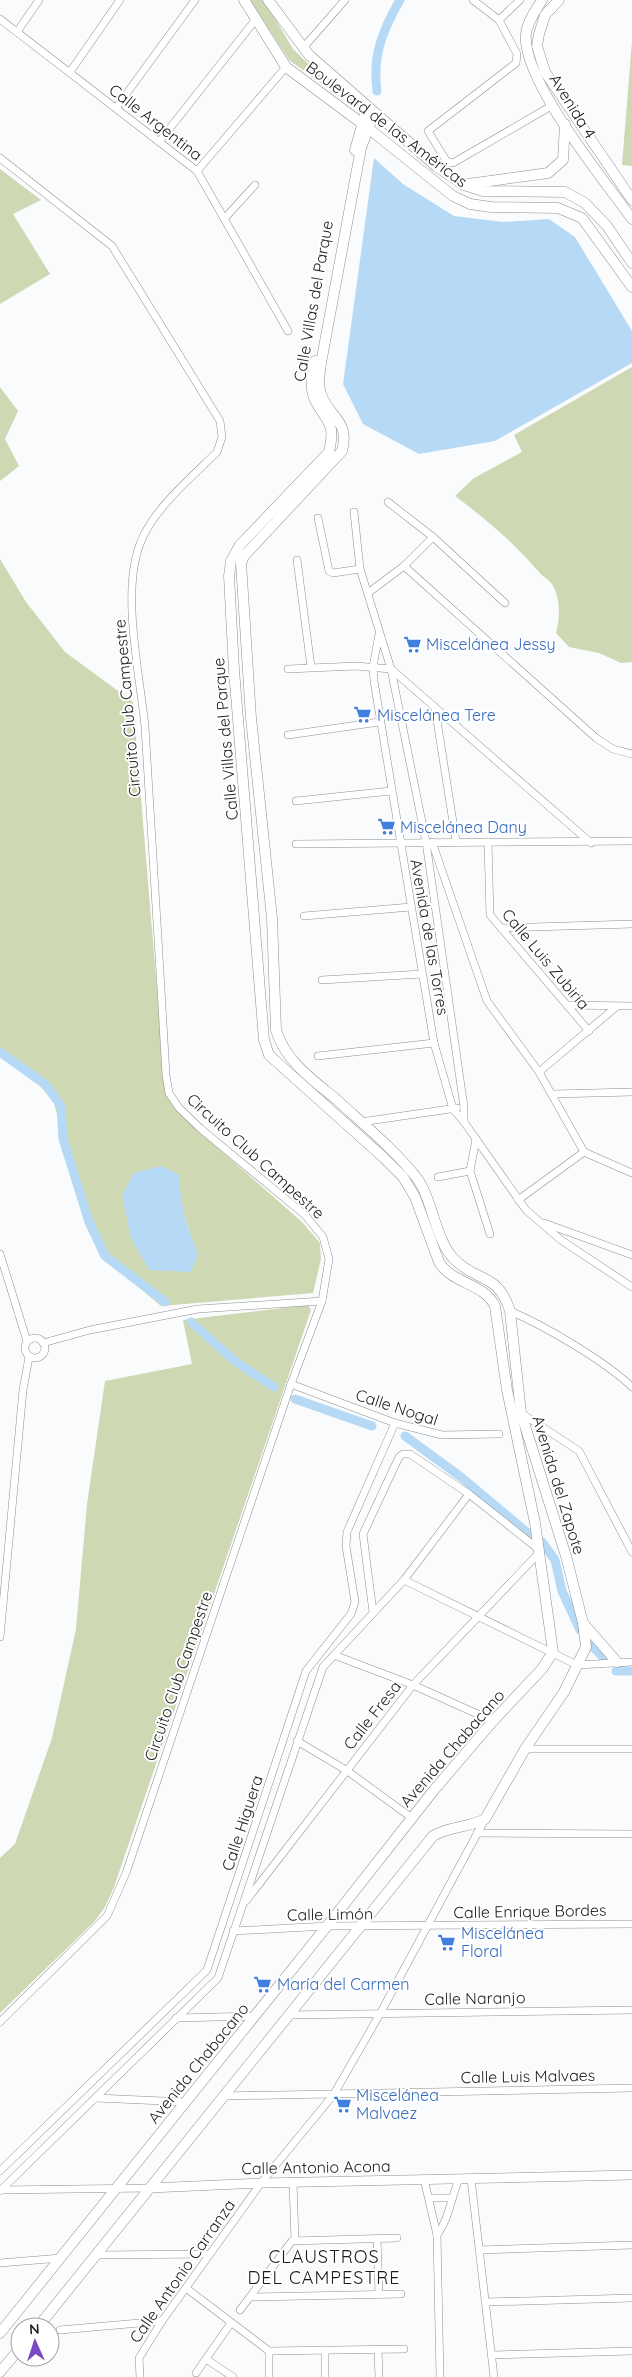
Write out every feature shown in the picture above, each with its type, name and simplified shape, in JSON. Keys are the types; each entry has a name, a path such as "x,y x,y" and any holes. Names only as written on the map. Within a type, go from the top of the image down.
{"main road":[{"name":"Boulevard de las Américas","path":"244,0 286,67 382,139 453,196 470,204 491,207 558,208 582,218 632,287"},
{"name":"Avenida 4","path":"542,0 531,18 526,33 526,46 538,79 552,105 632,219"},
{"name":"Avenida 4","path":"559,0 545,16 537,46 545,72 632,200"},
{"name":"Boulevard de las Américas","path":"270,1 303,48 370,110 437,167 464,185 483,191 565,192 585,203 606,226 632,263"},
{"name":"Calle Villas del Parque","path":"370,110 365,126 334,281 321,362 319,389 321,396 343,426 345,438 342,451 244,556 241,563 251,718 272,918 276,1030 280,1044 291,1060 361,1122 418,1178 445,1246 453,1259 494,1282 505,1296 510,1311"},
{"path":"464,185 548,173 563,160 565,124"},
{"name":"Calle Villas del Parque","path":"334,281 365,126"},
{"path":"362,148 382,139"},
{"name":"Calle Villas del Parque","path":"328,314 312,376 312,390 315,400 330,423 333,435 329,452 240,545 231,562 229,576 234,670 264,1040 269,1055 279,1065 384,1158 403,1178 415,1197 439,1262 444,1270 491,1297 499,1319"},
{"name":"Avenida del Zapote","path":"510,1311 521,1413 566,1556 583,1623 586,1647 577,1665"},
{"name":"Avenida del Zapote","path":"499,1319 504,1372 535,1523 537,1551 553,1652"},
{"path":"583,1623 617,1662"},
{"name":"Avenida Chabacano","path":"0,2333 412,1818 493,1721 542,1669 553,1652"},
{"path":"46,2317 433,1836 441,1832 474,1825 484,1819 525,1749 564,1692 577,1665"},
{"path":"0,2372 10,2360"}],"street":[{"path":"17,32 39,0"},
{"path":"70,72 120,0"},
{"path":"116,108 195,0"},
{"path":"303,48 345,0"},
{"path":"473,0 499,20 517,54 516,63 428,131 447,162 453,163 552,105"},
{"path":"499,20 520,0"},
{"name":"Calle Argentina","path":"0,19 197,171 288,331"},
{"path":"159,142 256,19"},
{"path":"197,171 286,67"},
{"name":"Circuito Club Campestre","path":"0,158 112,246 220,421 222,437 217,452 150,523 139,544 133,572 133,614 144,726 166,1074 169,1093 179,1108 201,1129 306,1215 323,1237 329,1259 322,1301 291,1384 126,1873 113,1906 107,1916 0,2022"},
{"path":"224,218 255,185"},
{"path":"388,502 433,537 505,603"},
{"name":"Avenida de las Torres","path":"354,512 360,569 391,669 429,842 464,1107 464,1122"},
{"path":"318,518 329,571 333,573 360,569"},
{"path":"368,593 404,566 433,537"},
{"path":"297,560 310,667"},
{"path":"404,566 596,738 612,749 632,754"},
{"name":"Avenida de las Torres","path":"379,634 373,667 379,722 434,1043 453,1109 518,1200 539,1221 561,1240 632,1287"},
{"path":"288,669 310,667 373,667 391,669 591,843"},
{"path":"435,707 456,841"},
{"path":"288,735 379,722"},
{"path":"296,801 391,791"},
{"path":"296,844 456,841 632,842"},
{"path":"429,842 487,1001 539,1072 584,1152 632,1172"},
{"name":"Calle Luis Zubiria","path":"488,842 488,909 501,928 589,1031"},
{"path":"304,916 411,907"},
{"path":"501,928 632,924"},
{"path":"322,980 422,974"},
{"path":"567,1006 632,1006"},
{"path":"539,1072 616,1007"},
{"path":"318,1056 434,1043"},
{"path":"553,1094 632,1092"},
{"path":"361,1122 464,1107"},
{"path":"476,1139 470,1171 490,1234"},
{"path":"518,1200 584,1152"},
{"path":"438,1177 470,1171"},
{"path":"539,1221 632,1255"},
{"path":"0,1254 27,1341 24,1349 29,1357 23,1390 0,1636"},
{"path":"43,1343 90,1330 198,1309 322,1301"},
{"path":"510,1311 530,1320 588,1356 632,1387"},
{"path":"27,1341 38,1338 43,1343 44,1352 42,1355 33,1358 29,1357"},
{"name":"Calle Nogal","path":"291,1384 395,1423 442,1435 499,1434"},
{"path":"521,1413 579,1451 632,1552"},
{"name":"Calle Higuera","path":"0,2171 207,1970 306,1671 352,1614 355,1602 346,1546 348,1532 395,1423"},
{"path":"373,1612 363,1534 399,1457 403,1454 410,1454 469,1494 537,1551"},
{"name":"Calle Higuera","path":"1,2190 218,1978 297,1741 324,1667 404,1580 469,1494"},
{"name":"Calle Fresa","path":"242,1906 413,1685 479,1617 537,1551"},
{"path":"404,1580 577,1665 632,1662"},
{"path":"334,1655 413,1685 493,1721"},
{"path":"297,1741 346,1770 412,1818"},
{"path":"525,1749 632,1748"},
{"name":"Calle Antonio Carranza","path":"140,2377 139,2358 162,2321 261,2182 334,2094 382,2012 484,1819"},
{"path":"477,1833 632,1834"},
{"name":"Calle Enrique Bordes","path":"428,1926 632,1924"},
{"name":"Calle Limón","path":"233,1931 327,1926 428,1926"},
{"name":"Calle Naranjo","path":"289,2015 382,2012 632,2010"},
{"path":"176,2018 255,2016"},
{"name":"Calle Luis Malvaes","path":"223,2096 632,2088"},
{"path":"96,2098 186,2102"},
{"name":"Calle Antonio Acona","path":"1,2190 150,2188 261,2182 632,2176"},
{"path":"471,2178 493,2355 494,2377"},
{"path":"424,2179 437,2235 440,2377"},
{"path":"437,2235 444,2225 451,2198 459,2179"},
{"path":"293,2182 295,2240"},
{"path":"429,2198 451,2198"},
{"path":"240,2310 288,2243 295,2240 397,2238"},
{"path":"378,2239 379,2294"},
{"path":"480,2250 632,2245"},
{"path":"96,2255 209,2254"},
{"path":"0,2263 61,2258"},
{"path":"186,2288 269,2351 404,2349"},
{"path":"251,2296 401,2294"},
{"path":"486,2302 632,2298"},
{"path":"60,2330 162,2321"},
{"path":"196,2373 231,2323"},
{"path":"378,2349 380,2377"},
{"path":"325,2350 325,2377"},
{"path":"269,2351 269,2377"},
{"path":"493,2355 632,2351"},
{"path":"206,2359 233,2377"}],"green space":[{"path":"250,0 264,0 293,49 347,102 289,60"},
{"path":"632,41 632,166 622,165"},
{"path":"0,169 41,200 13,214 50,274 0,304"},
{"path":"632,367 632,662 621,663 599,653 569,647 556,633 559,608 552,584 499,531 455,496 474,478 522,452 514,435"},
{"path":"0,387 18,411 5,439 19,466 0,481"},
{"path":"0,559 26,602 65,652 133,702 165,1086 176,1108 211,1142 302,1222 320,1243 321,1259 313,1293 161,1306 104,1258 81,1204 54,1103 31,1075 0,1056","holes":["161,1166 178,1175 180,1196 185,1216 198,1254"]},
{"path":"308,1305 311,1310 114,1887 105,1907 95,1921 0,2013 0,1858 15,1844 52,1738 76,1629 87,1504 105,1381 192,1364 183,1320"}],"water":[{"path":"374,158 403,184 454,216 503,222 549,219 575,237 632,331 632,363 495,441 419,454 363,424 343,384"},
{"path":"161,1166 179,1175 185,1216 198,1254 191,1272 149,1270 131,1238 122,1195 134,1173"}],"waterway":[{"path":"377,91 376,66 380,43 400,0"},
{"path":"0,1052 46,1085 61,1106 63,1139 89,1222 105,1256 165,1302"},
{"path":"191,1322 236,1362 274,1387"},
{"path":"295,1399 372,1426"},
{"path":"405,1436 461,1477 529,1534"},
{"path":"542,1542 555,1560 562,1591 580,1630"},
{"path":"592,1646 603,1657"},
{"path":"616,1671 632,1671"}],"place":[{"name":"Miscelánea Jessy","path":"412,644"},
{"name":"Miscelánea Tere","path":"363,715"},
{"name":"Miscelánea Dany","path":"386,827"},
{"name":"Miscelánea Floral","path":"447,1942"},
{"name":"María del Carmen","path":"263,1984"},
{"name":"Miscelánea Malvaez","path":"342,2104"}],"district":[{"name":"CLAUSTROS DEL CAMPESTRE","path":"324,2267"}]}
